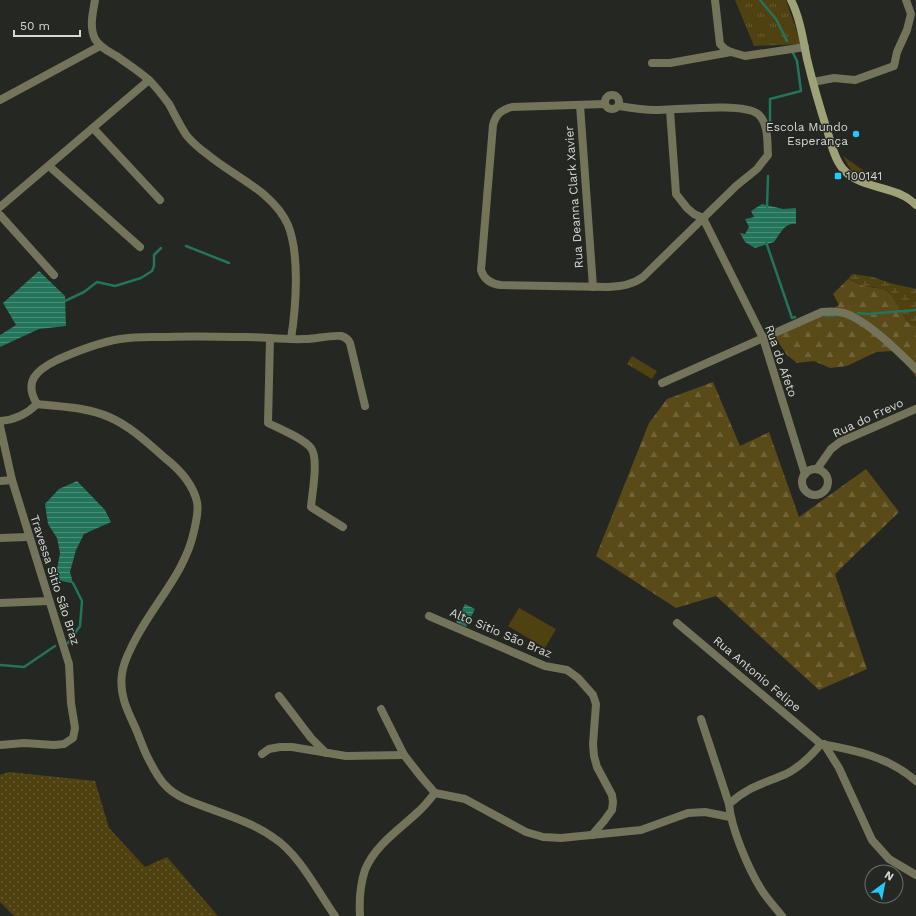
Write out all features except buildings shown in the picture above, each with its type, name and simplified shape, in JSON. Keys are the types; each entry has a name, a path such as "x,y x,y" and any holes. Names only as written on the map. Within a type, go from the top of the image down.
{"street":[{"path":"95,0 92,30 100,46 149,80 168,104 187,135 196,145 209,156 265,195 288,224 292,238 296,285 291,339"},
{"path":"715,0 720,44 725,49 745,56 804,48"},
{"path":"791,0 799,20 804,48 830,142 841,168 852,179 896,192 905,196 916,205"},
{"path":"813,82 834,78 855,80 894,66 897,52 907,30 911,14 906,0"},
{"path":"0,100 100,46"},
{"path":"652,63 670,63 731,52"},
{"path":"0,207 149,80"},
{"path":"605,104 607,97 614,95 619,99 618,106"},
{"path":"605,104 610,110 615,109 618,106 639,109 670,110 695,108 742,108 752,110 759,115 767,130 768,155 757,169 736,186 643,277 634,283 622,286 593,287 501,285 489,282 482,275 481,270 493,125 495,117 499,112 512,107 605,104"},
{"name":"Rua Deanna Clark Xavier","path":"580,105 593,287"},
{"path":"670,110 676,194 687,208 694,214 703,218"},
{"path":"93,128 160,200"},
{"path":"49,166 140,247"},
{"path":"0,215 54,276"},
{"name":"Rua do Afeto","path":"703,218 763,338 805,474 802,482 805,490 812,494 820,494 826,488 828,480 824,473 816,469"},
{"path":"662,383 822,312 834,311 852,316 871,329 916,368"},
{"path":"37,404 33,398 31,390 35,374 41,368 76,351 101,343 140,337 312,339 339,336 346,338 350,343 365,406"},
{"path":"270,338 268,423 310,447 315,458 311,507 343,527"},
{"path":"0,421 16,419 24,415 37,404 94,412 110,417 144,439 184,476 193,489 198,503 196,520 189,548 183,563 137,635 124,661 121,686 125,706 153,766 164,784 172,792 187,800 242,821 276,839 299,863 335,916"},
{"name":"Rua do Frevo","path":"816,469 827,453 840,442 916,409"},
{"name":"Travessa Sitio São Braz","path":"0,426 12,480 28,537 69,664 71,703 75,728 75,734 70,742 64,744 54,745 24,743 0,745"},
{"path":"805,474 812,469 816,469"},
{"path":"0,481 12,480"},
{"path":"0,538 28,537"},
{"path":"0,603 49,601"},
{"name":"Alto Sitio São Braz","path":"429,616 545,666 567,670 578,678 593,695 596,704 593,744 594,756 597,767 612,795 613,802 612,810 592,836"},
{"name":"Rua Antonio Felipe","path":"677,623 822,744"},
{"path":"278,696 311,738 326,753"},
{"path":"381,709 404,756 436,793 454,795 464,799 526,832 543,837 561,838 592,836 640,830 688,813 705,812 730,817"},
{"path":"701,719 729,804 730,817 746,860 761,889 782,916"},
{"path":"822,744 871,755 891,764 916,781"},
{"path":"729,804 748,789 787,773 801,764 822,744"},
{"path":"822,744 838,768 850,791 859,815 872,840 889,859 916,875"},
{"path":"262,754 269,749 292,747 346,756 404,756"},
{"path":"360,916 360,887 366,869 374,856 389,838 420,810 436,793"}],"green space":[{"path":"735,0 786,0 801,44 754,46"},
{"path":"843,156 864,171 877,172 873,181 854,173"},
{"path":"852,274 873,277 890,283 916,289 916,326 907,321 891,294 883,289 863,286 848,279"},
{"path":"848,279 863,286 883,289 891,294 907,321 916,326 916,377 903,359 894,351 876,352 847,366 830,368 814,361 797,363 787,355 775,337 839,305 833,294"},
{"path":"632,356 657,371 652,379 627,364"},
{"path":"713,382 740,446 769,432 799,517 866,469 899,512 835,574 867,669 819,690 716,596 676,608 596,556 649,423 667,399"},
{"path":"519,608 556,629 545,648 508,626"},
{"path":"9,772 95,781 109,828 145,867 167,857 218,916 14,916 0,902 0,775"}],"shaded area":[{"path":"762,204 783,209 796,208 796,224 786,227 774,242 755,248 745,242 740,233 745,234 749,227 745,219 754,217 751,211"},
{"path":"39,271 65,296 66,326 39,329 0,347 0,335 16,325 3,303"},
{"path":"77,481 105,510 111,522 84,534 76,550 70,572 73,583 55,580 60,553 57,538 48,524 45,504 59,489"},
{"path":"465,604 475,609 466,627 456,622"}],"waterway":[{"path":"760,0 776,19 787,41"},
{"path":"770,125 770,99 801,91 797,61 793,53"},
{"path":"767,207 768,176"},
{"path":"766,242 792,318 795,317"},
{"path":"186,246 229,263"},
{"path":"65,301 84,292 97,282 115,286 141,278 152,271 154,266 154,255 161,248"},
{"path":"858,313 867,314 916,310"},
{"path":"826,316 839,315"},
{"path":"68,643 80,626 82,601 73,583"},
{"path":"0,665 24,667 55,646"}],"place":[{"name":"Escola Mundo Esperança","path":"856,134"},
{"name":"100141","path":"838,176"}]}
